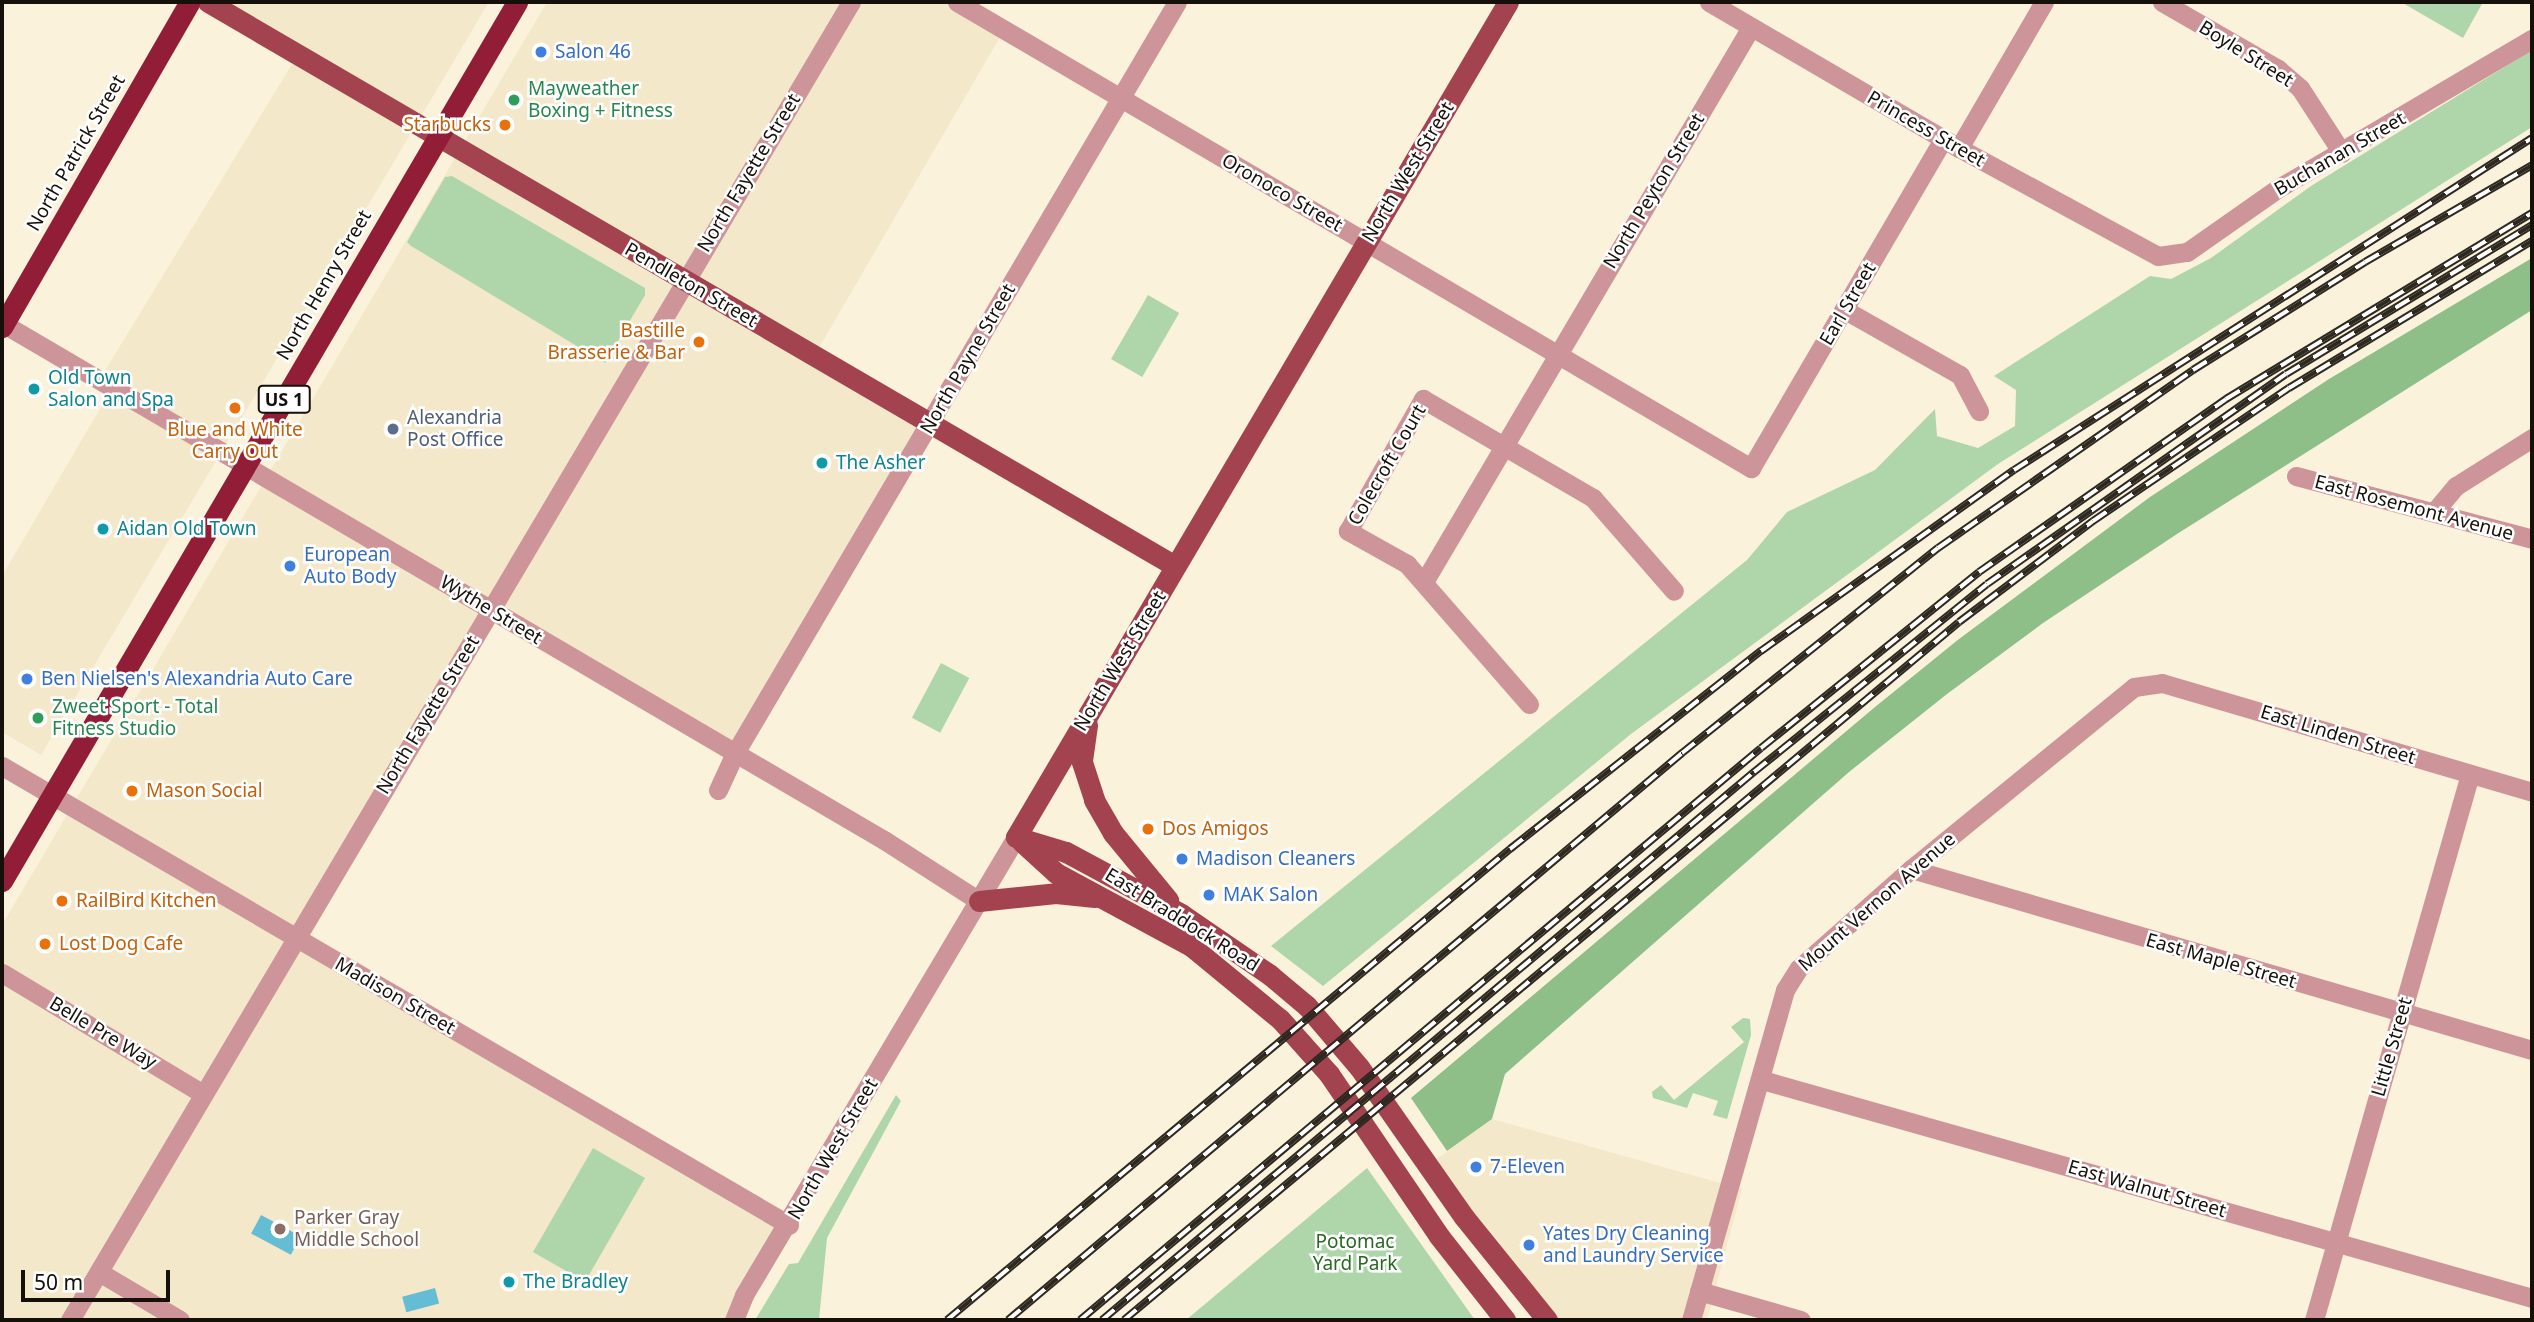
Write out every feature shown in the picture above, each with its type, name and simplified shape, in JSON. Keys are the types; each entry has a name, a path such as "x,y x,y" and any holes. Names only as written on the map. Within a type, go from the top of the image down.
{"highway":[{"name":"North Patrick Street","path":"2,324 190,2"},
{"name":"North Henry Street","path":"2,881 517,2"}],"main road":[{"name":"Pendleton Street","path":"208,2 1175,566"},
{"name":"North West Street","path":"1016,837 1508,2"},
{"path":"1088,714 1082,762 1094,800 1113,833 1181,915"},
{"name":"East Braddock Road","path":"1016,837 1056,873 1112,901 1191,947 1280,1019 1329,1074 1439,1236 1505,1320"},
{"name":"East Braddock Road","path":"1016,837 1066,852 1181,915 1270,975 1307,1006 1359,1067 1464,1217 1547,1320"},
{"path":"979,901 1056,893 1112,901"}],"street":[{"name":"North Fayette Street","path":"71,1320 851,2"},
{"name":"Oronoco Street","path":"957,2 1751,468"},
{"name":"North Payne Street","path":"718,790 735,753 1177,2"},
{"name":"Princess Street","path":"1709,2 1951,144 2147,252"},
{"name":"Earl Street","path":"1751,468 1845,310 2044,2"},
{"name":"Boyle Street","path":"2162,2 2278,69 2300,88 2342,153"},
{"name":"North Peyton Street","path":"1558,355 1751,27"},
{"name":"Buchanan Street","path":"2147,252 2165,256 2187,252 2277,189 2532,39"},
{"path":"1845,310 1960,375 1979,411"},
{"name":"Wythe Street","path":"2,324 735,753 979,901"},
{"path":"1424,582 1558,355"},
{"name":"Colecroft Court","path":"1530,704 1407,564 1348,531 1423,399 1593,498 1674,591"},
{"path":"2434,512 2456,486 2532,438"},
{"name":"East Rosemont Avenue","path":"2296,477 2532,539"},
{"name":"East Linden Street","path":"2143,683 2175,687 2532,792"},
{"name":"Mount Vernon Avenue","path":"1691,1320 1762,1080 1785,990 1799,968 1911,869 2111,704 2143,683"},
{"name":"Madison Street","path":"2,766 789,1225"},
{"name":"Little Street","path":"2314,1320 2470,774"},
{"name":"North West Street","path":"734,1320 1016,837"},
{"name":"East Maple Street","path":"1911,869 2532,1050"},
{"name":"Belle Pre Way","path":"2,973 203,1094"},
{"name":"East Walnut Street","path":"1762,1080 2532,1298"},
{"path":"99,1272 180,1320"},
{"path":"1699,1291 1801,1320"}],"shaded area":[{"path":"203,2 489,2 41,755 2,732 2,576 111,390 98,382 297,56"},
{"path":"547,2 953,2 1003,32 813,358 930,426 735,756 490,612 295,940 788,1227 734,1320 2,1320 2,925"},
{"path":"1492,1119 1742,1189 1707,1320 1557,1320 1431,1163"}],"green space":[{"path":"2401,2 2483,2 2463,38"},
{"path":"2532,50 2532,127 1998,464 1631,734 1323,986 1271,946 1747,560 1787,512 1875,470 1935,409 1937,436 1978,448 2015,426 2016,390 1994,376 2150,276 2171,279 2211,258 2311,186"},
{"path":"452,176 645,288 645,295 605,363 407,242 445,177"},
{"path":"2532,258 2532,310 2177,534 2043,623 1947,694 1849,772 1505,1074 1492,1119 1447,1151 1411,1098 1875,707 1959,639 2150,497 2329,379"},
{"path":"1148,295 1179,313 1142,377 1111,359"},
{"path":"941,663 969,678 940,733 912,718"},
{"path":"1743,1018 1750,1019 1751,1035 1727,1119 1713,1115 1718,1101 1693,1093 1687,1108 1653,1098 1652,1092 1661,1085 1674,1100 1744,1042 1731,1027"},
{"path":"896,1095 901,1101 827,1238 819,1320 755,1320 789,1264 798,1263"},
{"path":"593,1148 645,1178 585,1282 533,1252"},
{"name":"Potomac Yard Park","path":"1367,1168 1475,1320 1186,1320"}],"water":[{"path":"261,1215 301,1236 291,1255 251,1234"},
{"path":"435,1288 439,1303 406,1312 402,1297"}],"railway":[{"path":"947,1320 1510,849 1761,651 2014,470 2532,138"},
{"path":"1008,1320 1682,753 1938,548 2193,370 2365,262 2532,165"},
{"path":"1080,1320 1761,748 1979,572 2226,399 2532,213"},
{"path":"1102,1320 1754,772 1987,584 2286,374 2532,225"},
{"path":"1124,1320 1959,622 2093,521 2289,388 2532,241"}],"place":[{"name":"Salon 46","path":"541,52"},
{"name":"Mayweather Boxing + Fitness","path":"514,100"},
{"name":"Starbucks","path":"505,125"},
{"name":"Bastille Brasserie & Bar","path":"699,342"},
{"name":"Old Town Salon and Spa","path":"34,389"},
{"name":"Blue and White Carry Out","path":"235,408"},
{"name":"Alexandria Post Office","path":"393,429"},
{"name":"The Asher","path":"822,463"},
{"name":"Aidan Old Town","path":"103,529"},
{"name":"European Auto Body","path":"290,566"},
{"name":"Ben Nielsen's Alexandria Auto Care","path":"27,679"},
{"name":"Zweet Sport - Total Fitness Studio","path":"38,718"},
{"name":"Mason Social","path":"132,791"},
{"name":"Dos Amigos","path":"1148,829"},
{"name":"Madison Cleaners","path":"1182,859"},
{"name":"MAK Salon","path":"1209,895"},
{"name":"RailBird Kitchen","path":"62,901"},
{"name":"Lost Dog Cafe","path":"45,944"},
{"name":"7-Eleven","path":"1476,1167"},
{"name":"Parker Gray Middle School","path":"280,1229"},
{"name":"Yates Dry Cleaning and Laundry Service","path":"1529,1245"},
{"name":"The Bradley","path":"509,1282"}]}
